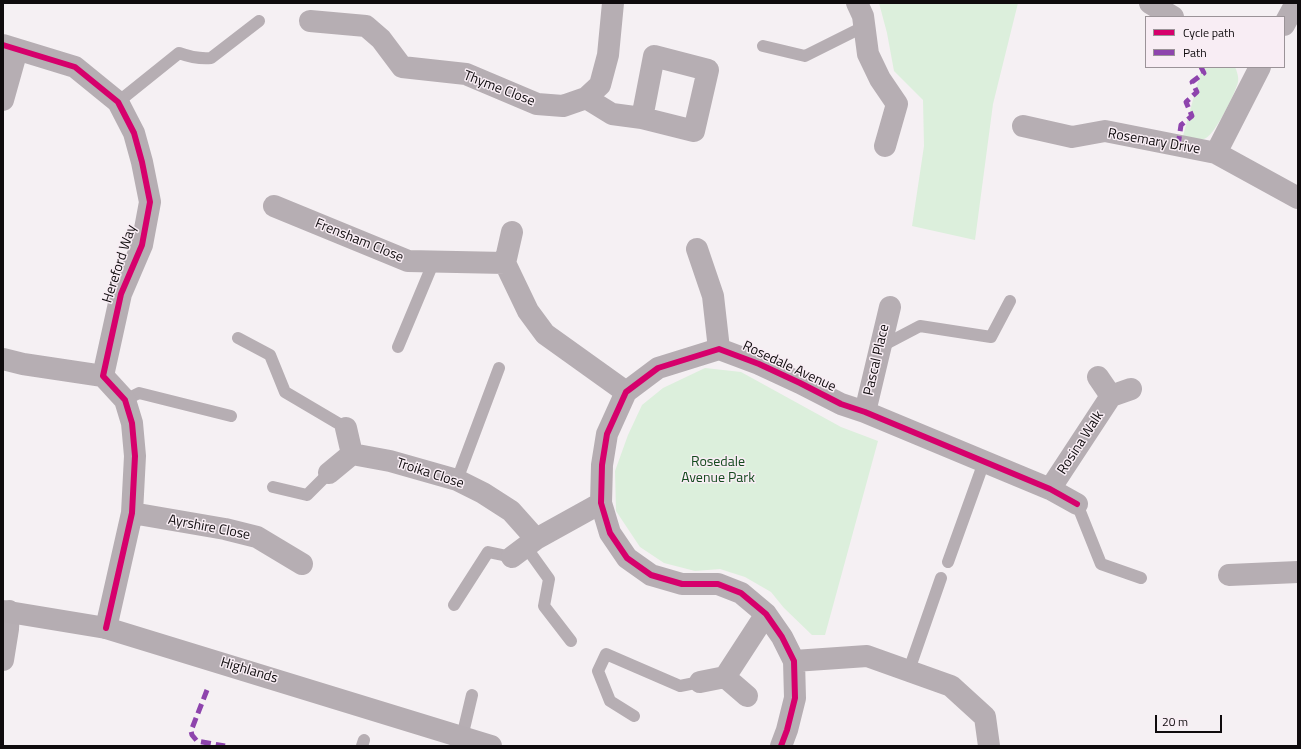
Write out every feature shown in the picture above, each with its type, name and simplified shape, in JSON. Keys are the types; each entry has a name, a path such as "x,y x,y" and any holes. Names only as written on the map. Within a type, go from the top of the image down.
{"street":[{"name":"Thyme Close","path":"310,20 366,26 381,39 402,67 466,74 537,104 563,106 586,98 600,84 608,55 613,3"},
{"path":"857,3 863,16 868,54 880,79 897,104 885,146"},
{"path":"1150,3 1171,16"},
{"path":"1285,23 1296,3"},
{"path":"3,100 10,48"},
{"name":"Hereford Way","path":"10,48 49,58 75,67 118,102 134,133 142,162 150,202 142,245 121,294 104,376"},
{"name":"Rosemary Drive","path":"1216,153 1259,68"},
{"path":"586,98 612,114 642,118"},
{"name":"Rosemary Drive","path":"1023,126 1072,137 1104,131 1216,153 1298,198"},
{"name":"Frensham Close","path":"274,206 408,261 505,263"},
{"path":"512,232 505,263 528,311 545,334 626,392"},
{"path":"698,249 713,296 719,349"},
{"name":"Pascal Place","path":"865,412 890,308"},
{"name":"Rosedale Avenue","path":"781,746 787,730 795,698 794,661 782,636 766,614 742,593 718,584 682,584 651,576 627,558 610,533 601,502 602,465 607,434 626,392 658,368 719,349 759,364 841,404 865,412 984,462 1050,490 1078,504"},
{"path":"3,359 23,364 104,376 125,400 132,423 135,456 132,513 106,628"},
{"name":"Rosina Walk","path":"1050,490 1121,393 1098,377"},
{"path":"329,474 352,454 346,428"},
{"name":"Troika Close","path":"352,454 390,461 457,480 483,493 511,512 525,548"},
{"path":"525,548 601,502"},
{"name":"Ayrshire Close","path":"132,513 225,529 257,537 302,564"},
{"path":"1229,575 1298,572"},
{"path":"3,660 8,629 6,611"},
{"name":"Highlands","path":"6,611 106,628 490,746"},
{"path":"700,682 725,677 766,614"},
{"path":"794,661 867,656 951,686 985,717 989,746"},
{"path":"725,677 747,696"}],"lane":[{"path":"118,102 179,52 190,57 204,59 212,58 259,20"},
{"path":"763,46 805,56 865,26"},
{"path":"398,347 434,261"},
{"path":"880,347 920,326 991,337 1010,301"},
{"path":"238,338 270,355 285,392 346,428"},
{"path":"457,480 499,368"},
{"path":"125,400 139,394 231,416"},
{"path":"948,562 984,462"},
{"path":"273,486 307,495 329,474"},
{"path":"1078,504 1101,564 1141,578"},
{"path":"454,605 488,552 525,548 549,579 544,606 571,641"},
{"path":"909,670 941,578"},
{"path":"634,716 610,700 598,671 606,654 680,686 700,682"},
{"path":"462,737 472,695"}],"green space":[{"path":"879,3 1018,3 993,104 975,240 912,226 924,146 923,100 894,71 887,33"},
{"path":"1202,68 1235,68 1238,74 1236,87 1215,129 1210,135 1203,139 1197,140 1183,136"},
{"name":"Rosedale Avenue Park","path":"705,368 741,372 841,427 878,441 825,635 812,635 784,608 771,592 745,577 720,569 695,571 664,563 640,547 616,511 615,471 628,435 642,405 663,388"}],"marked path":[{"path":"1178,146 1181,125 1192,116 1186,102 1197,92 1192,82 1204,73 1202,68"},
{"path":"207,690 191,731 192,735 197,741 225,746"}],"cycle path":[{"path":"3,45 75,67 118,102 134,133 142,162 150,202 142,245 121,294 103,376 125,400 132,423 135,456 132,513 106,628"},
{"path":"781,746 787,730 795,698 794,661 782,637 766,614 741,593 718,584 682,584 651,575 627,558 610,533 601,503 602,465 607,434 626,392 658,368 719,349 759,364 841,404 865,412 1050,489 1077,504"}]}
